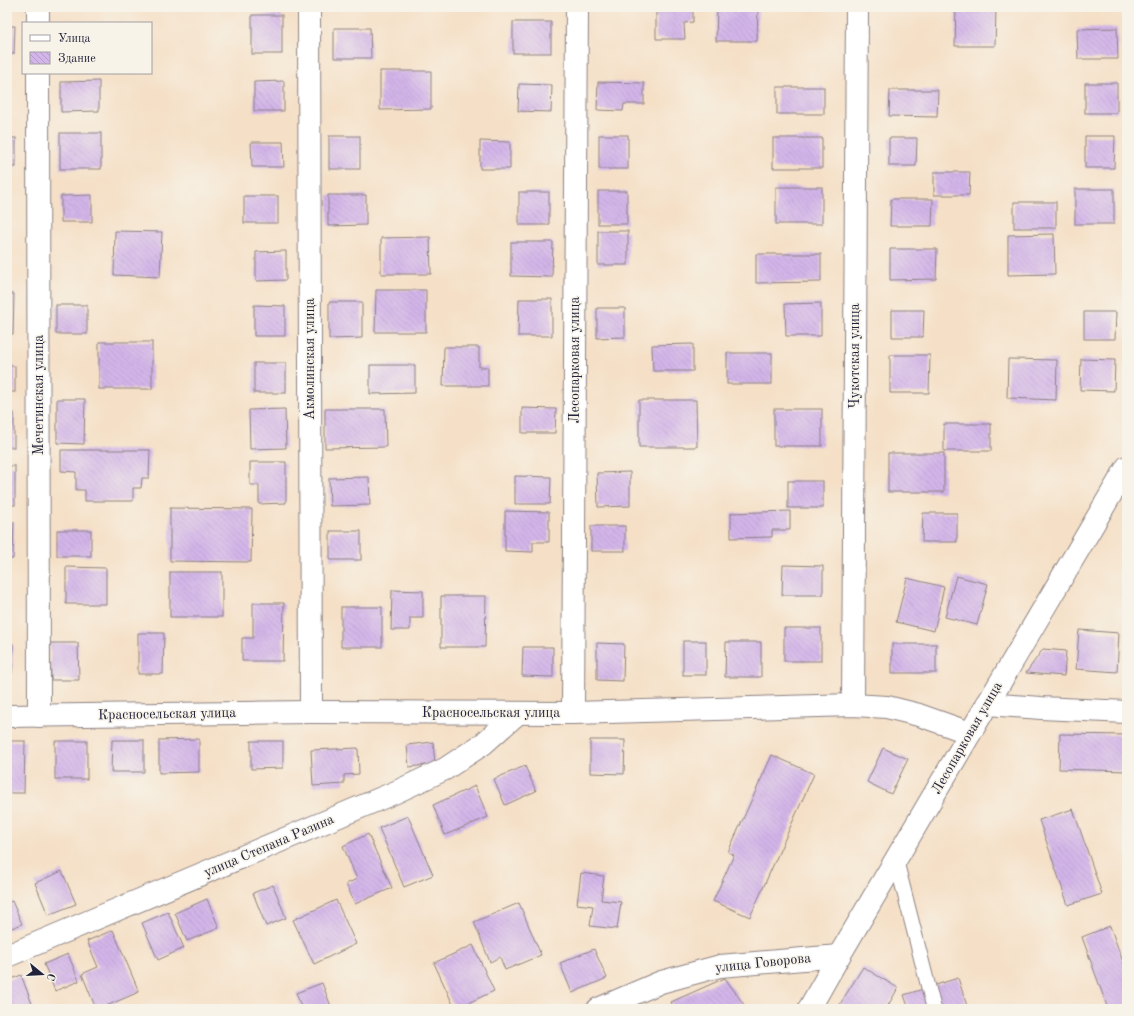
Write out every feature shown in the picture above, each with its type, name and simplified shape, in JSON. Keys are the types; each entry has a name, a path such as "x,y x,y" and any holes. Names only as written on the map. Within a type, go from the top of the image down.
{"street":[{"path":"38,7 38,22"},
{"name":"Акмолинская улица","path":"309,7 311,712"},
{"name":"Лесопарковая улица","path":"573,713 577,7"},
{"name":"Чукотская улица","path":"853,704 857,7"},
{"name":"Мечетинская улица","path":"38,74 39,716"},
{"name":"Лесопарковая улица","path":"809,1009 1127,467"},
{"name":"Красносельская улица","path":"7,716 311,712 573,713 853,704 887,707 919,715 970,733"},
{"path":"987,704 1127,712"},
{"name":"улица Степана Разина","path":"7,956 396,792 445,769 483,744 518,713"},
{"name":"улица Говорова","path":"598,1009 661,982 720,966 839,956"}],"lane":[{"path":"896,860 934,1009"}],"building":[{"path":"693,7 693,22 684,23 685,39 656,39 656,8"},
{"path":"717,7 758,7 757,41 716,41"},
{"path":"956,7 996,7 995,46 955,46"},
{"path":"252,15 282,15 282,54 252,54"},
{"path":"513,22 551,22 551,53 513,53"},
{"path":"7,26 15,26 14,54 7,54"},
{"path":"334,28 370,28 371,58 334,58"},
{"path":"1117,28 1118,59 1078,59 1077,29"},
{"path":"380,71 431,71 431,109 380,110"},
{"path":"7,75 10,75 10,112 7,112"},
{"path":"99,81 99,111 61,112 61,82"},
{"path":"284,81 284,111 254,111 254,82"},
{"path":"598,82 644,83 644,104 624,104 623,111 597,110"},
{"path":"1085,83 1117,83 1117,113 1085,113"},
{"path":"519,84 552,85 551,112 518,111"},
{"path":"777,87 824,87 824,114 777,114"},
{"path":"890,90 938,90 937,117 889,116"},
{"path":"60,133 101,133 101,169 60,169"},
{"path":"599,135 628,135 628,169 599,169"},
{"path":"329,136 360,136 360,169 329,169"},
{"path":"1085,136 1115,136 1114,168 1085,168"},
{"path":"7,138 16,138 16,167 7,167"},
{"path":"773,138 822,138 822,168 773,168"},
{"path":"889,138 917,138 916,166 889,166"},
{"path":"480,141 510,142 510,169 480,169"},
{"path":"251,142 283,142 284,167 252,167"},
{"path":"934,172 970,172 969,195 934,195"},
{"path":"776,187 822,187 822,224 776,224"},
{"path":"1075,189 1114,189 1114,224 1075,224"},
{"path":"598,191 627,191 627,224 598,224"},
{"path":"519,192 549,192 549,225 519,225"},
{"path":"92,195 92,222 61,222 61,196"},
{"path":"328,195 366,195 366,225 328,226"},
{"path":"244,196 278,196 278,223 244,223"},
{"path":"891,199 933,199 932,226 890,226"},
{"path":"1014,202 1056,202 1056,228 1014,228"},
{"path":"115,231 162,232 160,277 114,275"},
{"path":"598,231 628,231 628,265 598,265"},
{"path":"1054,234 1055,274 1008,275 1008,235"},
{"path":"430,237 431,274 381,274 381,238"},
{"path":"511,242 553,242 552,277 511,276"},
{"path":"890,249 937,249 936,279 890,280"},
{"path":"286,251 286,280 256,281 256,252"},
{"path":"756,254 821,254 821,282 756,283"},
{"path":"376,290 426,290 426,332 375,332"},
{"path":"7,294 14,294 13,334 7,334"},
{"path":"519,299 552,299 552,336 518,336"},
{"path":"329,302 362,302 362,338 329,339"},
{"path":"821,303 821,336 786,336 785,304"},
{"path":"56,305 87,305 87,334 56,334"},
{"path":"254,305 285,306 285,336 254,336"},
{"path":"597,308 625,308 625,337 597,338"},
{"path":"892,310 924,310 923,337 892,337"},
{"path":"1084,312 1116,312 1115,339 1084,339"},
{"path":"99,342 152,342 152,389 99,389"},
{"path":"693,344 693,371 653,371 652,345"},
{"path":"444,347 479,347 479,367 488,367 488,386 443,386"},
{"path":"727,353 772,353 772,384 727,384"},
{"path":"890,355 930,355 929,393 890,393"},
{"path":"1008,359 1057,360 1056,400 1007,398"},
{"path":"1081,359 1115,360 1114,391 1080,390"},
{"path":"254,363 286,363 286,393 254,393"},
{"path":"370,365 415,365 415,393 370,394"},
{"path":"7,366 15,366 15,392 7,392"},
{"path":"57,399 85,399 84,444 57,443"},
{"path":"639,400 696,400 697,447 639,447"},
{"path":"522,408 556,409 555,433 522,433"},
{"path":"285,409 286,448 250,449 249,410"},
{"path":"325,409 385,409 386,447 325,448"},
{"path":"774,409 822,409 822,446 774,446"},
{"path":"7,413 14,413 14,447 7,447"},
{"path":"944,424 991,424 991,451 944,451"},
{"path":"61,450 150,450 149,478 142,478 141,488 133,488 133,501 85,501 85,490 76,490 76,472 61,471"},
{"path":"888,453 944,453 944,492 888,492"},
{"path":"250,462 286,462 286,503 259,504 259,485 250,485"},
{"path":"7,466 15,466 15,505 7,505"},
{"path":"630,472 630,506 598,507 597,473"},
{"path":"515,476 551,477 550,504 515,504"},
{"path":"369,477 370,505 330,506 329,478"},
{"path":"788,481 823,481 823,508 788,508"},
{"path":"170,508 252,509 251,562 170,561"},
{"path":"505,511 549,512 549,542 533,542 533,552 505,551"},
{"path":"790,511 790,530 772,530 772,537 731,538 731,513"},
{"path":"923,513 957,513 957,542 922,542"},
{"path":"7,522 14,522 13,559 7,559"},
{"path":"591,526 625,526 625,551 591,551"},
{"path":"57,530 91,530 91,556 57,556"},
{"path":"330,531 361,531 361,560 330,560"},
{"path":"783,565 823,566 823,595 782,595"},
{"path":"66,567 106,568 106,604 66,604"},
{"path":"170,572 222,572 222,617 170,617"},
{"path":"956,576 988,584 977,625 945,617"},
{"path":"907,578 944,587 934,631 896,622"},
{"path":"392,590 423,591 423,618 410,618 410,630 391,630"},
{"path":"441,596 486,596 485,647 441,647"},
{"path":"253,603 284,603 283,661 242,661 242,638 253,638"},
{"path":"341,607 382,607 382,647 341,647"},
{"path":"784,628 821,628 821,661 784,661"},
{"path":"1079,630 1119,633 1117,672 1076,669"},
{"path":"138,633 164,633 163,674 138,674"},
{"path":"683,641 706,641 706,675 683,675"},
{"path":"726,642 761,642 761,677 725,677"},
{"path":"50,643 78,643 79,680 51,680"},
{"path":"597,643 624,644 623,681 597,680"},
{"path":"7,644 13,644 12,673 7,673"},
{"path":"892,644 936,644 936,673 892,673"},
{"path":"523,647 553,647 553,677 522,676"},
{"path":"1043,649 1066,651 1064,676 1026,673"},
{"path":"1060,734 1127,735 1127,771 1059,769"},
{"path":"199,739 199,772 159,773 159,740"},
{"path":"112,740 144,740 144,772 111,772"},
{"path":"590,740 625,740 624,774 590,773"},
{"path":"7,741 25,741 24,793 7,793"},
{"path":"55,741 87,741 87,779 55,779"},
{"path":"251,741 283,741 283,768 251,769"},
{"path":"433,742 435,764 409,767 407,745"},
{"path":"358,748 359,774 344,775 344,784 313,786 311,750"},
{"path":"883,748 908,759 891,794 867,782"},
{"path":"772,755 814,774 750,917 713,901 734,855 728,852"},
{"path":"525,766 536,791 505,805 494,779"},
{"path":"475,786 488,817 445,835 433,805"},
{"path":"1073,809 1102,894 1068,905 1039,820"},
{"path":"408,816 433,875 404,887 379,828"},
{"path":"368,834 392,888 355,904 346,884 357,879 343,846"},
{"path":"62,871 76,904 48,915 35,883"},
{"path":"581,873 604,876 601,900 621,902 617,929 590,926 593,906 577,904"},
{"path":"273,885 286,918 266,926 253,893"},
{"path":"207,899 219,928 187,941 175,913"},
{"path":"336,900 356,944 314,964 293,920"},
{"path":"12,901 22,924 7,930 7,903"},
{"path":"519,903 541,955 505,970 500,957 490,962 474,922"},
{"path":"168,912 184,948 158,960 142,923"},
{"path":"1110,926 1127,973 1127,1009 1108,1009 1082,937"},
{"path":"113,930 139,992 96,1009 82,974 98,967 87,941"},
{"path":"473,945 494,991 455,1009 434,963"},
{"path":"594,949 607,978 572,993 560,963"},
{"path":"68,954 79,981 55,991 44,964"},
{"path":"863,967 898,988 886,1009 837,1009"},
{"path":"21,975 34,1009 8,1009 7,981"},
{"path":"725,978 747,1009 674,1009 671,1002"},
{"path":"958,978 968,1009 909,1009 904,995"},
{"path":"322,983 332,1009 302,1009 296,993"}]}
